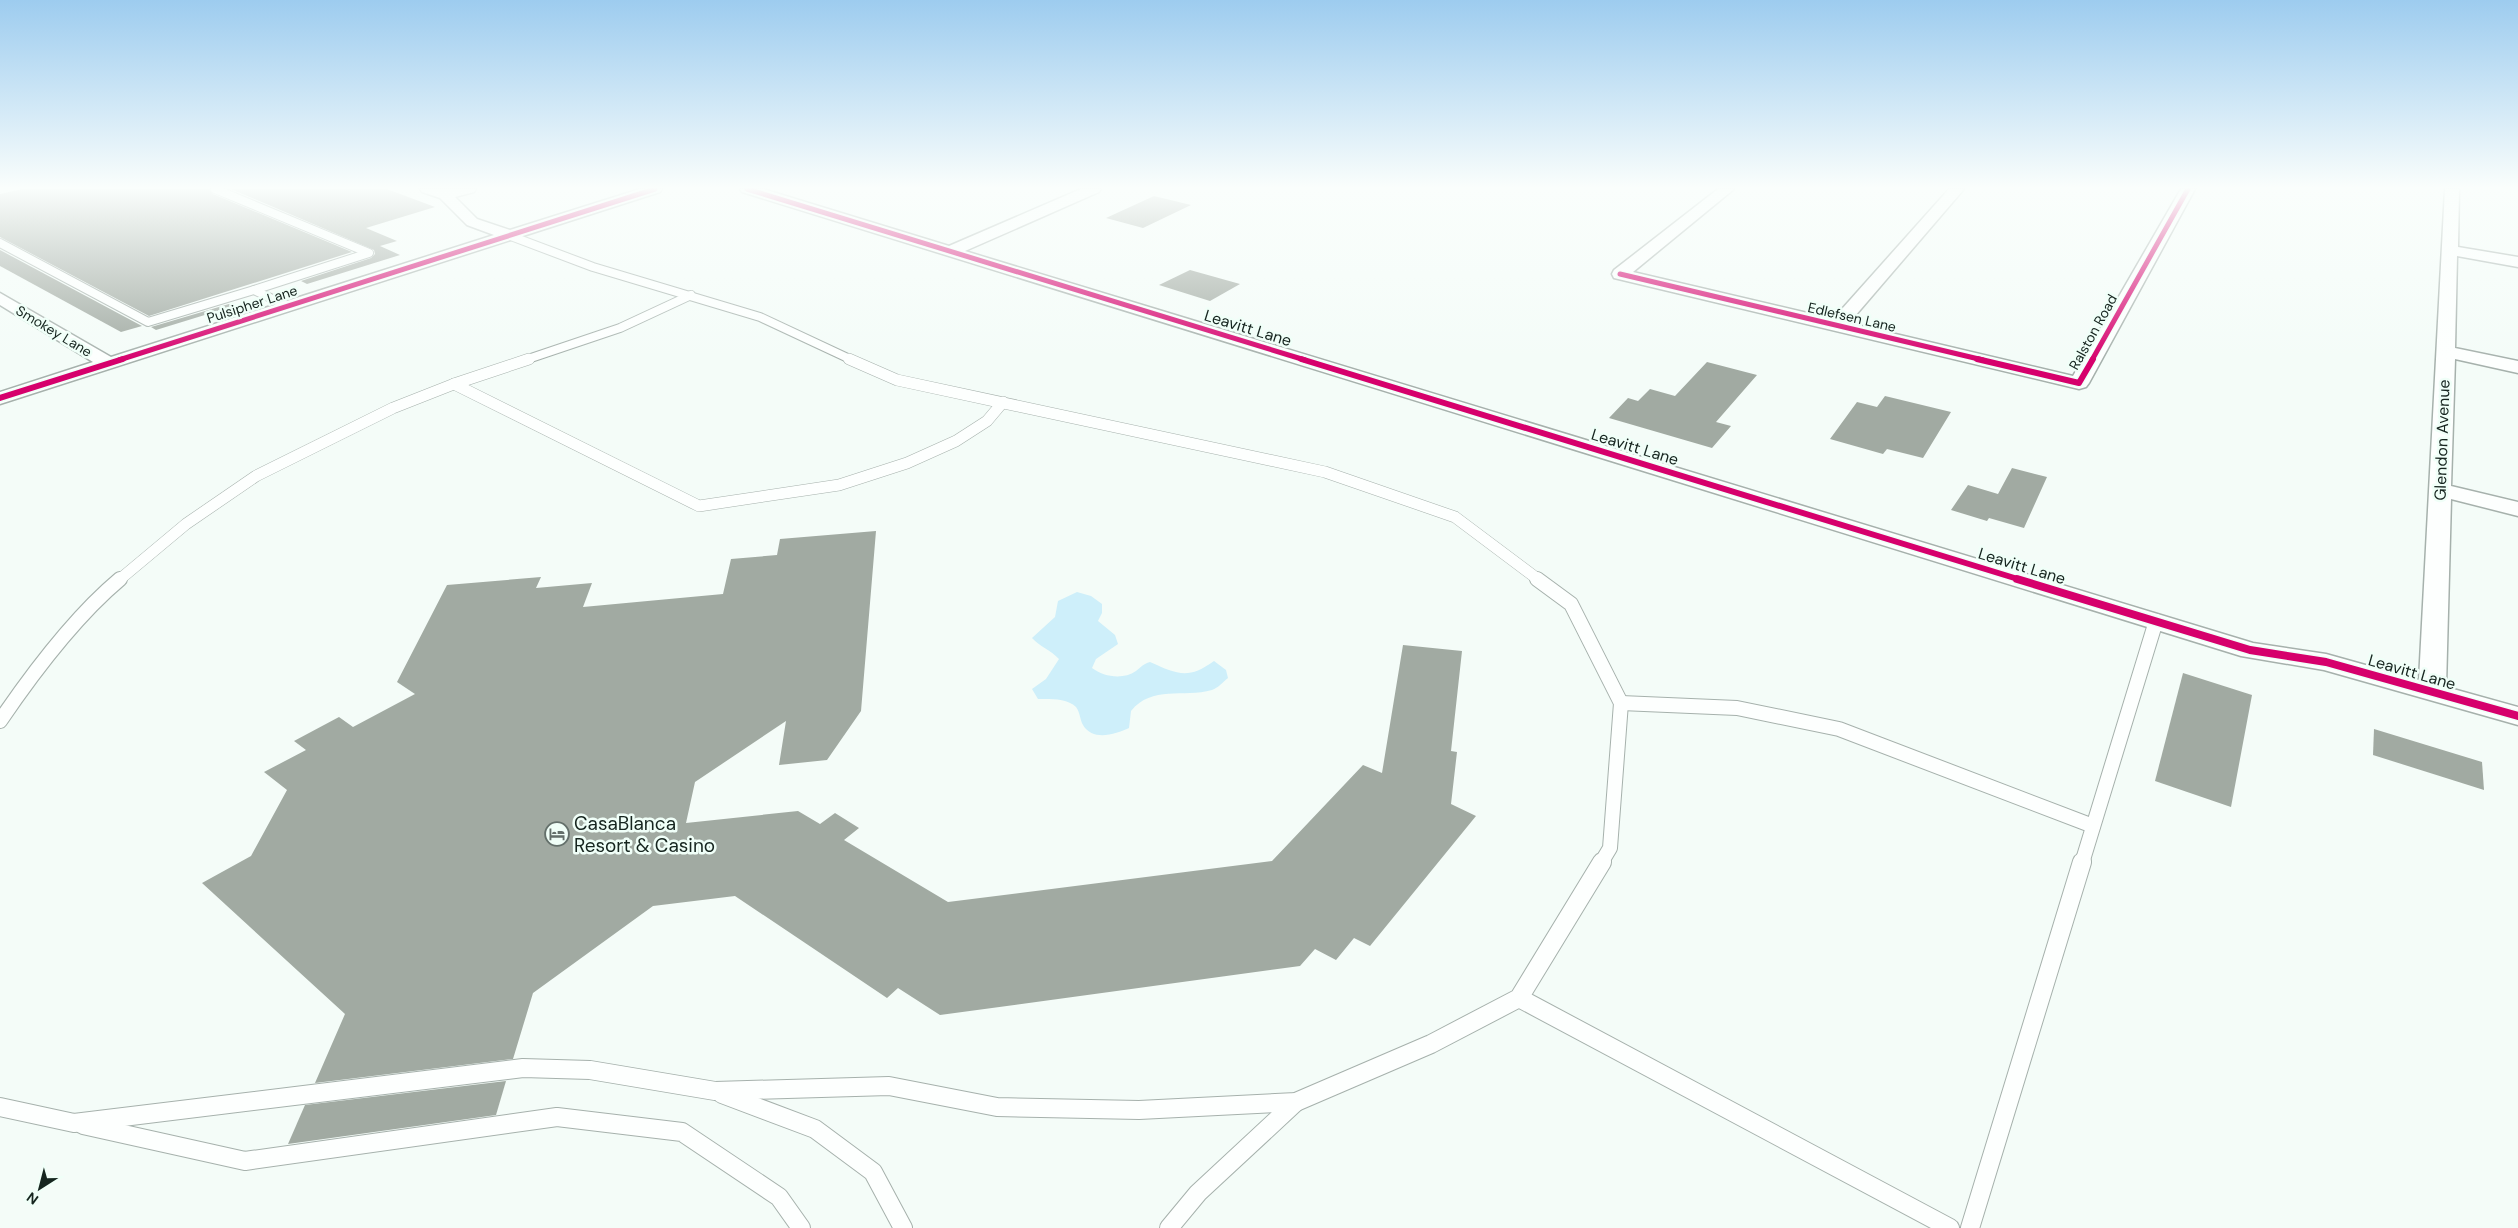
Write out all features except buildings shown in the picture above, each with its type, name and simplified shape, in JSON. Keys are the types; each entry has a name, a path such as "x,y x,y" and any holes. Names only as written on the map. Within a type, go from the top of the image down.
{"street":[{"name":"Pulsipher Lane","path":"0,398 473,246"},
{"name":"Leavitt Lane","path":"935,246 2250,650 2326,662 2518,716"},
{"path":"950,251 961,246"},
{"name":"Edlefsen Lane","path":"1655,246 1620,274 2079,383"},
{"path":"1837,326 1907,246"},
{"name":"Ralston Road","path":"2079,383 2156,246"},
{"name":"Glendon Avenue","path":"2432,692 2450,246"},
{"path":"2450,250 2518,262"},
{"name":"Smokey Lane","path":"0,298 108,363"},
{"path":"2446,352 2518,367"},
{"path":"2440,490 2518,509"}],"lane":[{"path":"6,246 148,322 369,253 353,246"},
{"path":"538,246 593,267 760,317 817,345 897,380 1325,472 1455,516 1571,604 1621,703 1610,848 1519,998 1432,1044 1296,1102 1198,1193 1169,1228"},
{"path":"254,290 287,306"},
{"path":"1,719 17,696 97,598 186,524 256,476 393,408 454,384 620,328 691,295"},
{"path":"454,384 700,506 839,486 907,463 956,441 987,421 1003,402"},
{"path":"1970,1228 2156,621"},
{"path":"1621,703 1737,708 1839,730 2093,826"},
{"path":"1519,998 1950,1228"},
{"path":"74,1123 523,1068 590,1070 715,1091 889,1086 997,1107 1138,1110 1296,1102"},
{"path":"715,1091 814,1129 822,1134 873,1172 903,1228"},
{"path":"0,1107 245,1161 557,1117 682,1132 779,1197 801,1228"}],"water":[{"path":"1077,592 1091,596 1102,604 1102,613 1098,621 1115,635 1118,644 1096,659 1092,668 1102,674 1125,676 1150,662 1175,672 1189,673 1197,671 1214,661 1226,670 1228,678 1212,690 1158,695 1148,698 1131,711 1129,728 1105,735 1099,735 1087,730 1076,707 1072,704 1058,700 1038,699 1032,689 1046,679 1059,659 1032,638 1055,617 1058,601"}],"cycle path":[{"path":"0,398 475,246"},
{"path":"934,246 2250,650 2326,662 2518,716"},
{"path":"1620,274 2079,383 2156,246"}],"place":[{"name":"CasaBlanca Resort & Casino","path":"557,834"}]}
